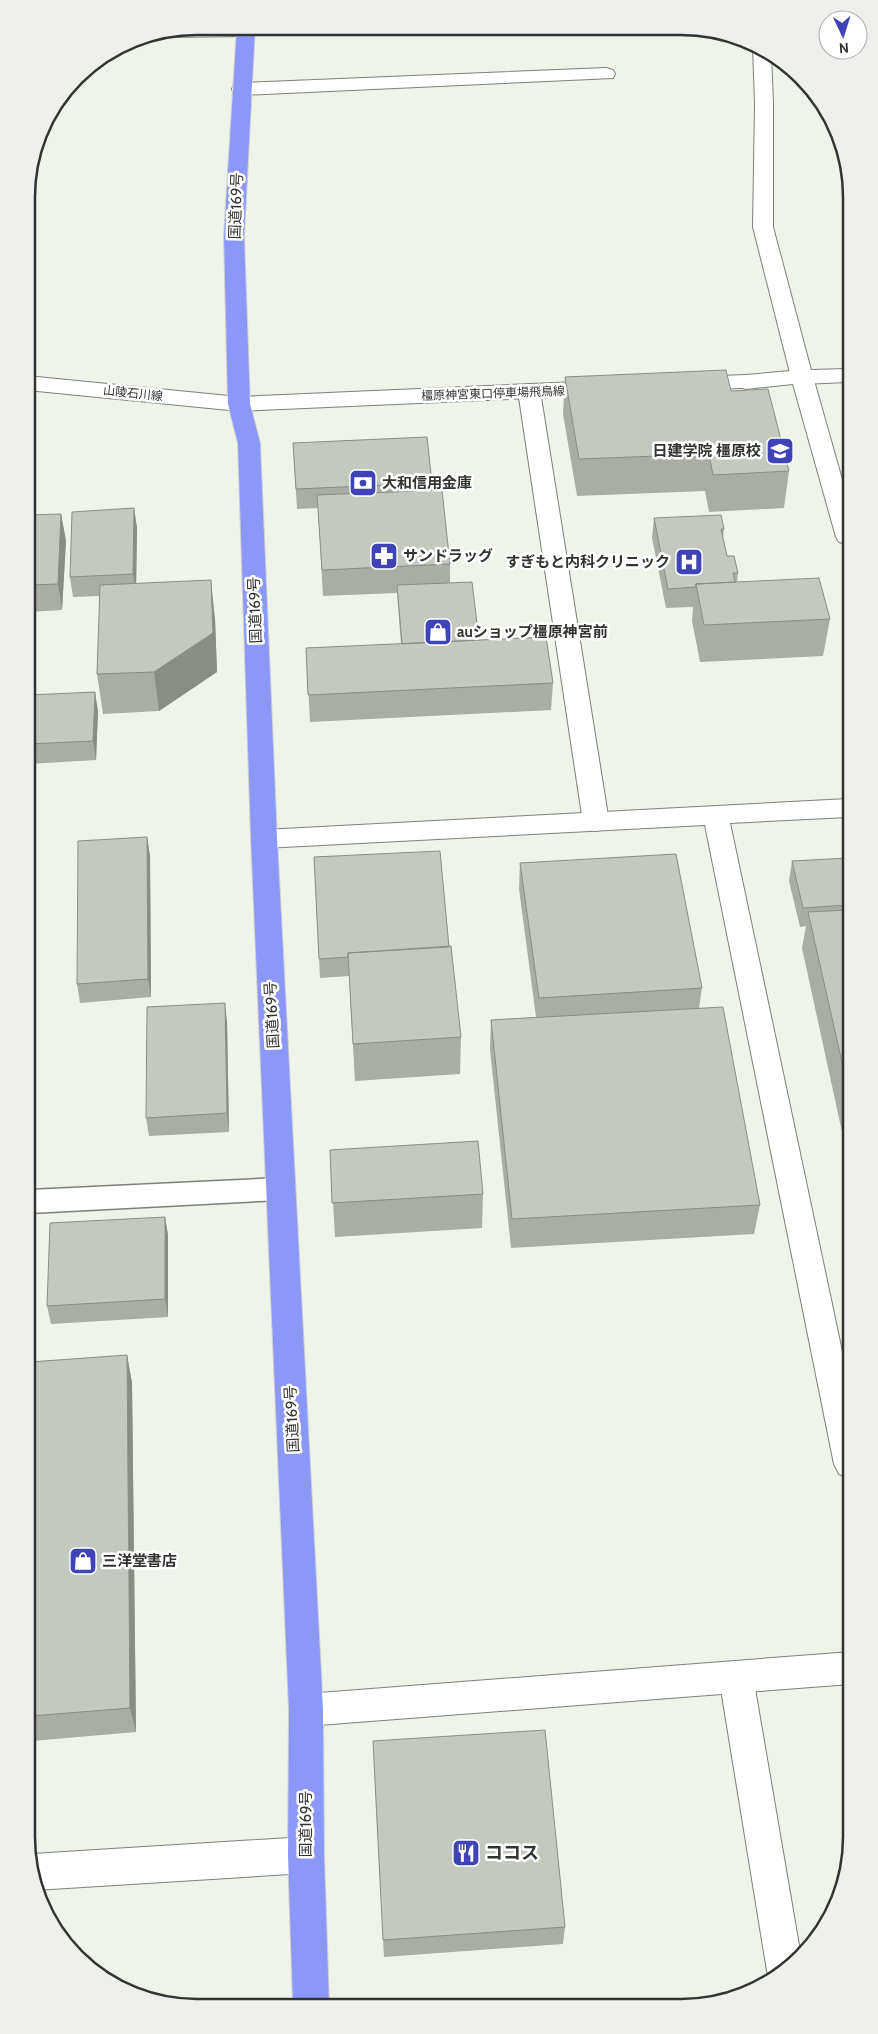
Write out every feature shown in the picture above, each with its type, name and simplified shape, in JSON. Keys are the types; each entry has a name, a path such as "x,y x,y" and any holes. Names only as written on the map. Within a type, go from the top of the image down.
{"highway":[{"name":"国道169号","path":"246,35 234,236 240,404 249,443 264,840 306,1710 306,1855 311,1999"}],"street":[{"path":"762,57 763,227 812,412 843,505"},
{"path":"241,89 606,74"},
{"path":"677,385 843,375"},
{"path":"746,382 786,398 812,412"},
{"name":"山陵石川線","path":"35,384 240,404"},
{"name":"橿原神宮東口停車場飛鳥線","path":"240,404 618,388"},
{"path":"529,392 596,822"},
{"path":"264,840 843,808"},
{"path":"716,816 843,1430"},
{"path":"306,1710 843,1669"},
{"path":"736,1677 784,1962"},
{"path":"39,1872 306,1855"}],"lane":[{"path":"35,1202 280,1189"}],"building":[{"path":"726,370 731,391 768,389 789,471 713,475 709,454 579,459 565,377"},
{"path":"427,437 432,483 296,489 293,443"},
{"name":"サンドラッグ","path":"442,490 450,564 322,570 317,495"},
{"path":"134,508 133,574 70,577 72,512"},
{"path":"61,514 58,584 35,585 35,515"},
{"name":"すぎもと内科クリニック","path":"721,515 724,529 721,529 727,556 734,556 738,573 733,573 735,582 696,584 695,587 668,589 654,518"},
{"path":"819,578 830,619 704,625 696,584"},
{"path":"211,580 213,633 154,672 97,674 100,585"},
{"name":"auショップ橿原神宮前","path":"472,582 479,640 402,644 397,585"},
{"path":"546,637 553,683 308,695 306,648"},
{"path":"95,692 93,741 35,744 35,695"},
{"path":"147,837 148,979 77,984 78,841"},
{"path":"440,851 449,947 348,953 348,957 319,959 314,857"},
{"path":"676,854 702,988 539,998 520,863"},
{"path":"843,858 843,905 803,908 792,861"},
{"path":"843,910 843,1067 808,912"},
{"path":"451,946 461,1037 353,1044 348,953"},
{"path":"225,1003 227,1113 146,1118 147,1007"},
{"path":"723,1007 760,1205 512,1219 491,1020"},
{"path":"478,1141 483,1194 332,1203 330,1150"},
{"path":"165,1217 165,1299 47,1306 50,1223"},
{"name":"三洋堂書店","path":"127,1355 130,1708 35,1716 35,1362"},
{"name":"ココス","path":"545,1730 565,1927 383,1940 373,1741"}],"place":[{"name":"日建学院 橿原校","path":"780,451"},
{"name":"大和信用金庫","path":"363,483"},
{"name":"サンドラッグ","path":"384,556"},
{"name":"すぎもと内科クリニック","path":"689,562"},
{"name":"auショップ橿原神宮前","path":"438,632"},
{"name":"三洋堂書店","path":"83,1561"},
{"name":"ココス","path":"466,1853"}]}
